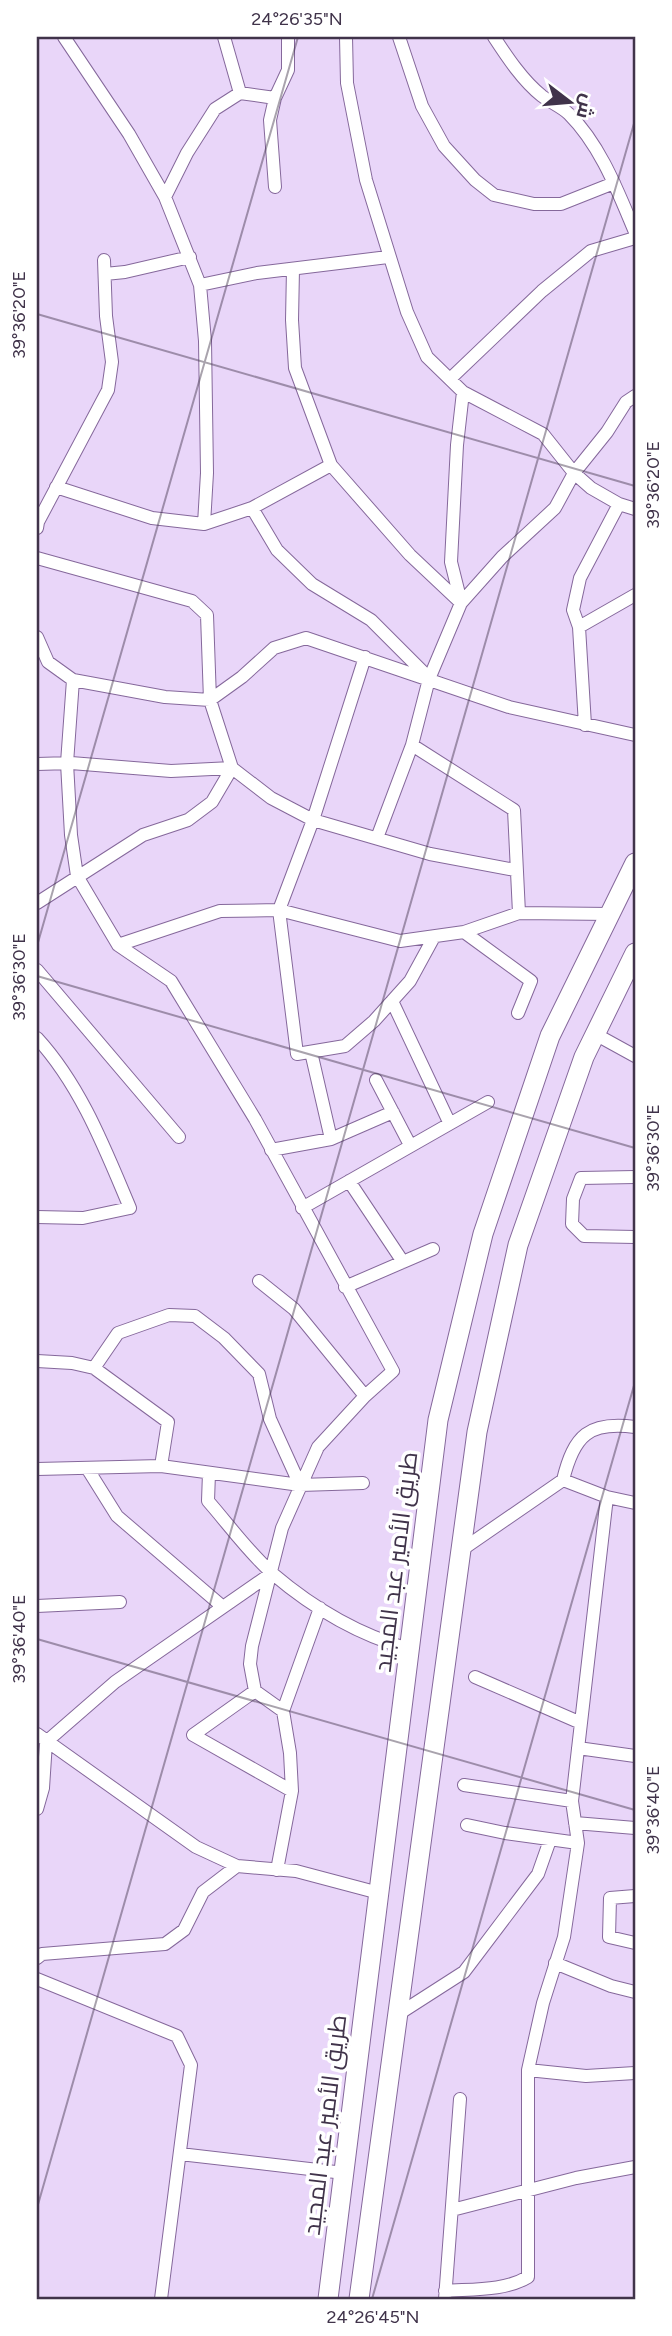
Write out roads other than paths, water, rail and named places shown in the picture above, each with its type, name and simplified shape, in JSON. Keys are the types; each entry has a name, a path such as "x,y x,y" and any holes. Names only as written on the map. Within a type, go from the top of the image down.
{"main road":[{"name":"طريق الأمير عبد المجيد","path":"328,2299 438,1420 482,1234 550,1036 635,863"},
{"path":"359,2299 477,1432 518,1245 584,1057 635,953"},
{"path":"355,2087 387,2091"}],"street":[{"path":"64,37 123,124 165,197 200,285 205,341 207,473 204,524"},
{"path":"224,37 240,93"},
{"path":"275,187 270,120 275,98 288,70 288,37"},
{"path":"346,37 347,83 366,180 388,257 407,312 427,357 463,392 543,434 574,473 591,488 619,504 635,509"},
{"path":"399,37 422,106 444,146 475,180 494,195 534,204 561,204 614,183"},
{"path":"494,37 507,58 540,94 568,113 593,146 614,183 635,232"},
{"path":"165,197 187,153 215,109 240,93 275,98"},
{"path":"450,379 542,290 592,251 635,238"},
{"path":"105,274 190,257"},
{"path":"200,285 257,273 388,257"},
{"path":"37,528 108,390 111,362 104,260"},
{"path":"293,269 295,368 331,465 410,555 461,603"},
{"path":"461,603 451,562 457,444 463,392"},
{"path":"377,838 412,745 429,678 461,603 502,557 555,508 574,473 607,432 626,402 635,396"},
{"path":"57,487 152,518 204,524 252,508 331,465"},
{"path":"585,725 579,627 573,610 580,578 619,504"},
{"path":"252,508 277,550 312,584 371,620 429,678"},
{"path":"37,558 192,601 207,615 210,700 232,768 271,798 313,820 430,854 515,870"},
{"path":"579,627 635,594"},
{"path":"37,637 48,662 73,680 165,697 210,700 242,677 274,648 306,638 509,707 635,735"},
{"path":"365,657 313,820 279,910 297,1054 345,1046 410,981 434,937"},
{"path":"73,680 67,763 71,835 77,876 118,945 172,981 271,1150 393,1371 365,1396 318,1447 282,1528 260,1610 250,1664 255,1691 283,1711"},
{"path":"412,745 514,810 519,913"},
{"path":"37,764 67,763 171,771 232,768"},
{"path":"37,903 143,835 187,820 212,802 232,768"},
{"path":"118,945 220,911 279,910 400,941 464,932 519,913 610,914"},
{"path":"464,932 531,981 518,1013"},
{"path":"37,970 179,1137"},
{"path":"392,1001 449,1122"},
{"path":"595,1034 635,1056"},
{"path":"37,1038 64,1074 91,1118 130,1208 83,1218 37,1217"},
{"path":"311,1052 331,1139"},
{"path":"376,1080 410,1145"},
{"path":"302,1208 488,1102"},
{"path":"271,1150 331,1139 393,1112"},
{"path":"635,1177 581,1178 573,1199 572,1224 584,1236 635,1237"},
{"path":"349,1181 403,1262"},
{"path":"345,1287 433,1249"},
{"path":"259,1281 294,1309 365,1396"},
{"path":"94,1368 118,1332 169,1315 195,1316 224,1338 259,1374 270,1419 300,1485"},
{"path":"37,1361 72,1363 94,1368 168,1422 161,1466"},
{"path":"460,1552 563,1480 569,1454 592,1429 612,1424 635,1427"},
{"path":"37,1469 161,1466 300,1485 363,1483"},
{"path":"87,1468 117,1516 223,1607"},
{"path":"209,1473 208,1501 272,1573 333,1617 378,1641 410,1649"},
{"path":"563,1480 607,1497 635,1503"},
{"path":"460,2099 445,2295 507,2286 528,2277 528,2070 543,2003 564,1937 578,1843 572,1801 607,1497"},
{"path":"42,1738 115,1682 272,1573"},
{"path":"37,1606 120,1602"},
{"path":"277,1870 292,1791 290,1753 283,1711 320,1608"},
{"path":"475,1677 581,1723"},
{"path":"255,1691 193,1735 292,1791"},
{"path":"37,1810 43,1788 42,1738"},
{"path":"42,1738 196,1847 237,1866 296,1871 379,1893"},
{"path":"578,1748 635,1756"},
{"path":"464,1785 572,1801"},
{"path":"575,1823 635,1828"},
{"path":"467,1825 578,1843"},
{"path":"397,2015 464,1972 538,1874 551,1840"},
{"path":"37,1958 42,1954 166,1944 184,1930 203,1892 237,1866"},
{"path":"635,1896 610,1898 609,1937 635,1943"},
{"path":"555,1963 611,1986 635,1992"},
{"path":"37,1979 177,2036 191,2065 161,2299"},
{"path":"528,2070 586,2076 635,2073"},
{"path":"180,2154 344,2174"},
{"path":"452,2210 527,2190 635,2167"}]}
